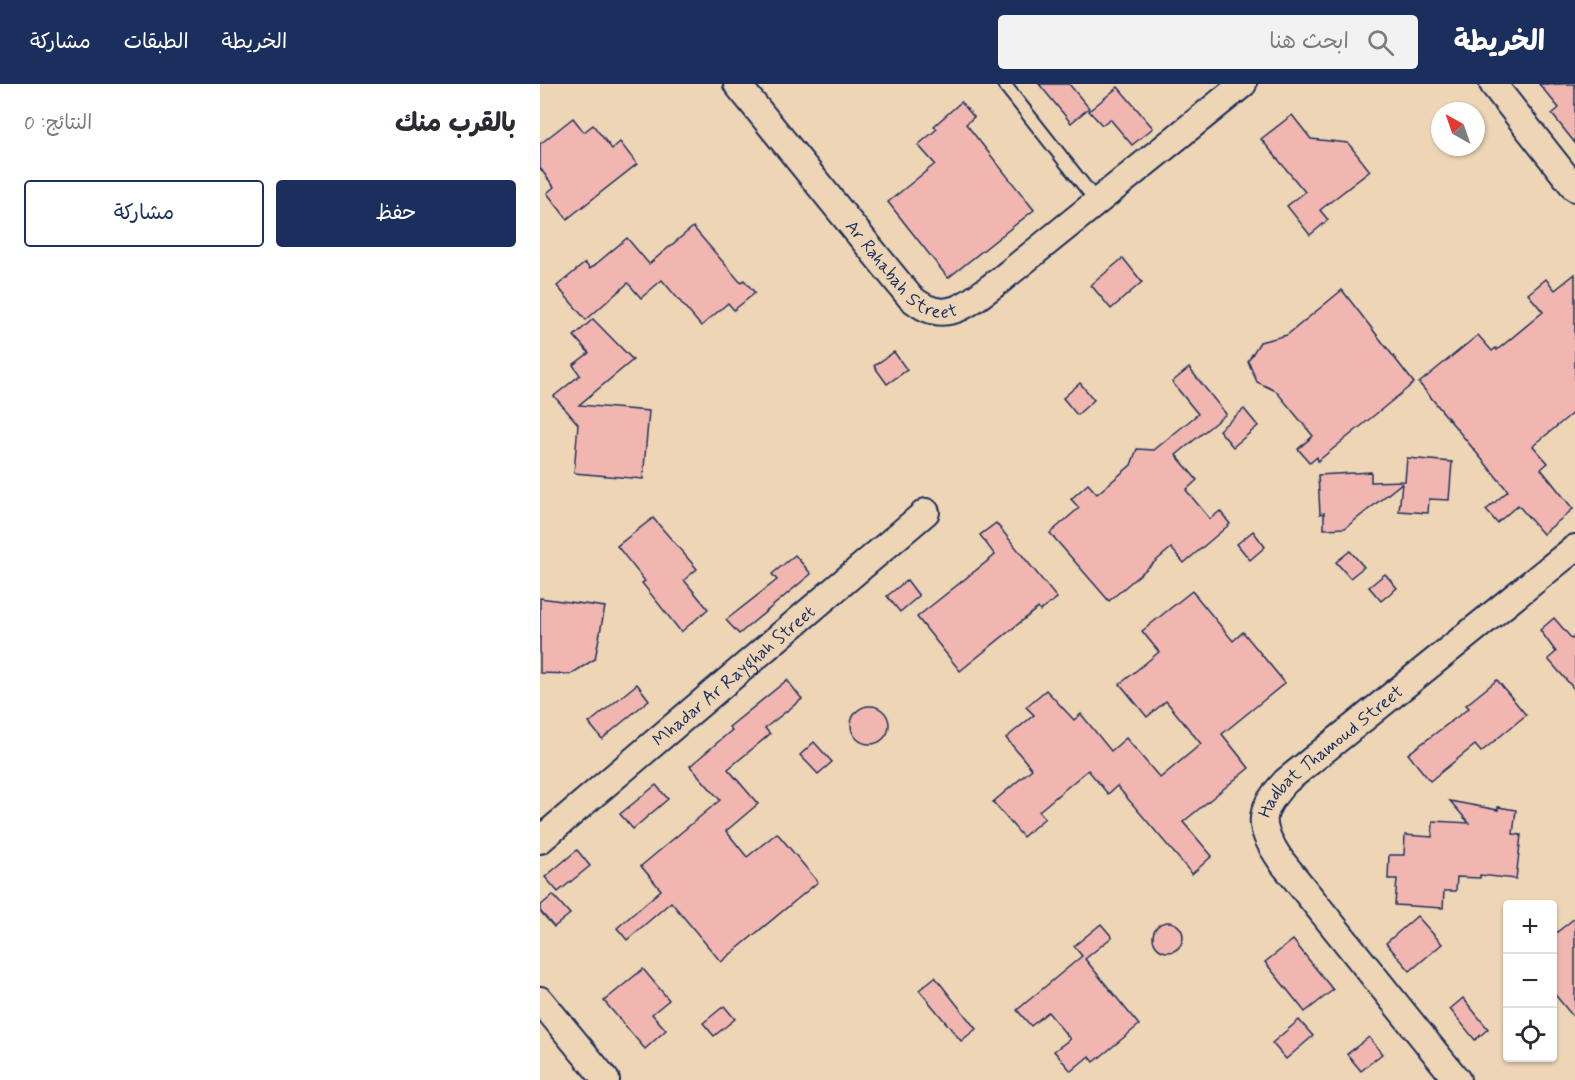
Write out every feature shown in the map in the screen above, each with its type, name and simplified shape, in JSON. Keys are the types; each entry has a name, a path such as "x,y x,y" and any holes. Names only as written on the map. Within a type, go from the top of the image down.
{"street":[{"name":"Ar Rahabah Street","path":"737,84 910,297 924,309 937,313 962,307 999,281 1244,84"},
{"path":"1492,84 1575,188"},
{"name":"Mhadar Ar Rayghah Street","path":"540,840 926,512"},
{"name":"Hadbat Thamoud Street","path":"1457,1080 1282,862 1263,830 1263,816 1269,799 1286,781 1575,548"},
{"path":"540,1000 606,1080"}],"lane":[{"path":"1004,84 1097,202"}],"building":[{"path":"1039,84 1069,84 1089,108 1071,123"},
{"path":"1539,84 1575,84 1575,143 1552,114 1559,108"},
{"path":"1118,87 1153,128 1132,145 1110,119 1102,125 1089,111"},
{"path":"961,102 974,117 966,124 1034,210 948,278 888,202 935,164 918,145 937,129 934,126"},
{"path":"1292,115 1311,139 1348,143 1370,171 1320,210 1328,220 1310,235 1287,206 1305,192 1261,139"},
{"path":"573,118 584,132 593,125 612,149 620,142 637,164 567,219 547,193 554,187 540,168 540,144"},
{"path":"693,227 741,283 744,280 755,293 734,310 728,303 701,326 662,280 641,298 628,283 586,320 557,286 585,263 590,269 627,238 649,264"},
{"path":"1123,258 1142,282 1111,309 1091,285"},
{"path":"1575,274 1575,411 1533,446 1548,463 1541,469 1573,509 1543,534 1518,505 1497,523 1486,510 1508,491 1419,383 1478,335 1492,351 1496,348 1497,350 1543,312 1528,294 1546,279 1555,290"},
{"path":"1342,290 1414,383 1318,461 1317,457 1310,463 1298,449 1313,436 1276,391 1257,382 1248,361 1260,342 1287,335"},
{"path":"593,319 633,360 579,405 649,411 643,479 574,473 578,424 554,396 580,375 573,365 589,353 574,336"},
{"path":"894,352 907,370 887,384 874,366"},
{"path":"1189,368 1226,414 1176,455 1197,480 1186,490 1210,519 1220,511 1230,524 1184,563 1171,548 1109,601 1050,533 1079,508 1071,499 1088,484 1097,494 1131,465 1137,449 1154,450 1198,414 1172,382"},
{"path":"1080,383 1094,400 1077,415 1063,398"},
{"path":"1244,409 1258,426 1233,447 1219,430"},
{"path":"1407,458 1452,462 1449,500 1429,499 1428,513 1399,511 1402,483 1345,528 1324,529 1324,513 1320,514 1318,475 1371,472 1371,482 1405,481"},
{"path":"653,518 697,569 684,580 708,609 681,632 642,583 645,581 617,546"},
{"path":"996,523 1057,598 1040,611 1038,608 960,671 917,617 995,555 980,535"},
{"path":"1253,531 1265,547 1250,560 1237,544"},
{"path":"1350,551 1364,567 1350,578 1336,562"},
{"path":"795,555 811,574 739,634 726,620 777,580 772,574"},
{"path":"1385,574 1397,588 1381,601 1369,587"},
{"path":"907,580 919,596 900,612 887,596"},
{"path":"1192,591 1233,641 1243,632 1285,683 1222,734 1249,768 1183,822 1212,856 1192,874 1117,786 1108,794 1088,770 1039,811 1045,818 1023,837 993,802 1032,769 1006,738 1034,715 1026,707 1046,690 1074,720 1081,714 1111,751 1126,738 1160,778 1201,744 1166,701 1147,717 1120,684 1159,652 1142,631"},
{"path":"540,598 605,607 595,659 571,674 540,673"},
{"path":"1554,618 1572,639 1575,636 1575,690 1548,659 1556,652 1540,630"},
{"path":"787,680 802,699 765,728 770,734 728,769 758,804 726,831 747,857 777,833 818,882 721,962 671,902 627,940 617,928 661,890 641,866 720,800 690,766 732,730 729,727"},
{"path":"1497,680 1526,715 1481,752 1475,745 1430,781 1408,754 1469,708 1466,705"},
{"path":"637,684 649,700 602,739 589,723"},
{"path":"870,706 877,707 883,712 888,718 888,732 883,738 877,743 870,744 863,743 857,738 852,732 851,725 852,718 857,712 863,707"},
{"path":"814,742 832,762 818,774 800,755"},
{"path":"656,785 668,799 633,829 620,814"},
{"path":"1450,801 1498,810 1498,807 1516,810 1513,834 1521,835 1516,879 1480,875 1480,878 1457,877 1456,891 1444,891 1443,908 1395,905 1397,879 1388,879 1389,855 1404,855 1405,835 1432,837 1433,821 1469,823"},
{"path":"577,850 590,866 558,892 545,877"},
{"path":"553,895 570,914 554,927 540,911 540,906"},
{"path":"1417,916 1442,944 1410,971 1386,943"},
{"path":"1575,918 1575,1019 1557,997 1557,932"},
{"path":"1168,922 1179,926 1183,937 1179,948 1168,952 1157,948 1153,937 1157,926"},
{"path":"1101,924 1112,937 1085,959 1139,1025 1094,1062 1089,1056 1071,1071 1054,1051 1070,1039 1048,1012 1031,1026 1017,1010 1082,956 1074,946"},
{"path":"1293,940 1333,990 1305,1012 1265,962"},
{"path":"643,969 669,1000 652,1014 666,1030 645,1049 604,1001"},
{"path":"935,977 976,1029 961,1041 919,990"},
{"path":"1463,998 1488,1029 1475,1040 1450,1009"},
{"path":"724,1006 735,1019 714,1036 703,1023"},
{"path":"1299,1020 1313,1036 1286,1059 1272,1043"},
{"path":"1369,1037 1382,1054 1361,1071 1347,1054"}]}
